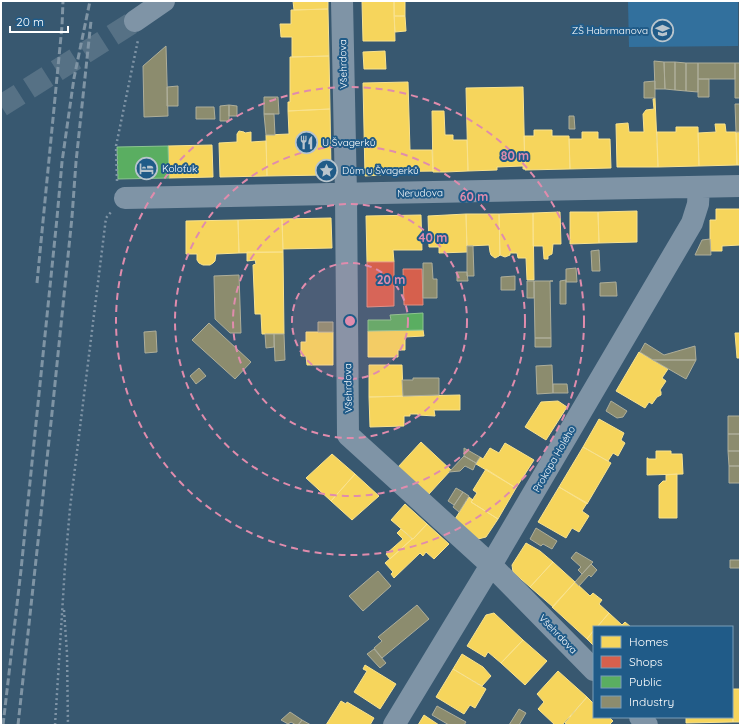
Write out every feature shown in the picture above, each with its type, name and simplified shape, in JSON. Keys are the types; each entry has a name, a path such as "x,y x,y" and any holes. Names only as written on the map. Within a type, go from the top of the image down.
{"street":[{"path":"135,21 164,1"},
{"name":"Všehrdova","path":"342,1 346,194 348,435 491,565 593,669"},
{"name":"Nerudova","path":"125,198 740,186"},
{"name":"Prokopa Holého","path":"394,725 491,565 692,223 698,204 699,187"}],"path":[{"path":"125,198 117,180 116,146 136,51"},
{"path":"55,725 70,508 106,218"},
{"path":"63,601 67,653 68,725"}],"shaded area":[{"path":"628,1 738,1 738,46 629,47"}],"building: Homes":[{"path":"293,1 328,1 328,9 294,10"},
{"path":"362,1 394,1 395,41 363,41"},
{"path":"394,1 405,1 405,16 394,16"},
{"path":"328,9 329,56 292,57 292,37 281,37 280,24 291,24 291,10"},
{"path":"394,16 405,16 406,31 395,32"},
{"path":"385,51 386,69 364,69 363,52"},
{"path":"329,56 330,109 288,111 288,102 290,102 290,57"},
{"path":"408,82 410,150 432,150 433,171 381,172 381,175 365,176 363,83"},
{"path":"523,87 525,169 523,169 523,166 497,167 497,170 468,171 466,88"},
{"path":"655,98 658,167 617,167 616,124 628,123 629,132 644,132 643,114 646,110 654,109 653,99"},
{"path":"330,109 331,170 326,175 267,176 266,135 289,134 288,111"},
{"path":"432,111 444,111 445,135 453,135 453,140 467,140 468,171 433,172"},
{"path":"715,124 725,124 726,132 736,132 737,165 699,166 698,133 716,132"},
{"path":"676,127 698,127 699,166 658,167 657,132 676,132"},
{"path":"534,130 552,130 552,136 569,136 570,169 525,170 524,136 534,136"},
{"path":"239,131 245,133 251,132 251,142 266,141 267,176 220,177 219,143 237,142 237,134"},
{"path":"582,132 598,132 598,139 610,139 611,168 570,169 569,139 582,139"},
{"path":"736,132 740,132 740,165 737,165"},
{"path":"212,145 213,177 169,178 168,146"},
{"path":"716,209 740,209 740,245 722,246 722,251 710,251 710,220 716,220"},
{"path":"637,211 637,242 599,243 598,212"},
{"path":"560,212 561,244 553,244 552,254 548,256 548,259 544,259 543,246 533,246 533,213"},
{"path":"570,212 598,212 599,243 570,244"},
{"path":"533,213 534,280 527,280 526,258 518,258 517,253 510,253 510,255 505,257 500,255 499,214"},
{"path":"466,214 499,214 499,256 495,258 491,255 489,245 467,246"},
{"path":"466,214 467,252 439,253 439,247 429,247 428,216"},
{"path":"421,215 422,250 393,250 394,262 367,262 366,216"},
{"path":"331,218 332,248 283,249 282,219"},
{"path":"282,219 283,252 239,253 238,220"},
{"path":"238,220 239,253 216,254 215,261 210,265 203,265 199,263 197,260 197,254 186,254 186,221"},
{"path":"247,252 283,252 284,334 262,334 261,314 255,314 253,265 256,264 255,260 247,261"},
{"path":"423,330 424,336 405,337 405,350 398,350 398,357 368,357 368,331"},
{"path":"306,332 333,332 333,365 307,365 306,356 301,356 301,342 306,342"},
{"path":"735,333 740,333 740,358 737,358"},
{"path":"639,352 668,369 662,378 666,381 660,390 661,395 657,397 652,404 649,402 645,408 616,391"},
{"path":"369,365 402,365 403,396 369,397"},
{"path":"460,395 460,410 434,410 435,416 410,414 410,416 404,416 404,426 370,427 369,397"},
{"path":"558,401 567,407 546,440 525,427 541,402"},
{"path":"599,419 624,433 621,440 625,443 618,456 613,453 608,461 583,447"},
{"path":"421,442 451,470 429,494 398,467"},
{"path":"505,443 534,460 516,488 476,464 480,457 483,459 490,448 499,453"},
{"path":"583,447 611,463 587,504 559,487"},
{"path":"656,451 671,451 671,454 682,454 683,474 647,475 647,458 656,459"},
{"path":"332,454 355,474 331,501 306,478"},
{"path":"486,469 516,488 498,519 471,502 477,493 473,490"},
{"path":"355,474 379,496 352,520 331,501"},
{"path":"677,474 677,518 659,518 659,485 663,481 666,481 666,475"},
{"path":"559,487 587,503 582,511 589,516 579,532 572,528 566,538 538,522"},
{"path":"469,497 473,500 471,502 498,519 486,537 478,539 455,519"},
{"path":"405,504 427,524 413,539 391,520"},
{"path":"427,524 449,544 434,559 426,552 423,556 420,553 394,578 391,574 393,572 385,563 413,539"},
{"path":"401,529 412,539 390,559 386,554 403,539 397,533"},
{"path":"526,543 540,551 553,562 530,587 513,572 512,565"},
{"path":"553,562 575,582 553,607 530,587"},
{"path":"575,582 590,596 593,593 602,600 599,604 609,613 598,626 593,626 593,631 587,639 552,607"},
{"path":"494,613 523,640 501,663 488,652 485,657 467,646 486,615"},
{"path":"609,613 622,625 625,622 630,626 598,626"},
{"path":"593,631 593,645 587,639"},
{"path":"523,640 547,661 525,685 501,663"},
{"path":"462,654 483,667 491,676 482,686 453,669"},
{"path":"365,665 396,684 380,709 354,692 367,671 363,669"},
{"path":"453,669 486,689 475,708 470,705 464,714 436,697"},
{"path":"558,671 587,697 562,725 555,725 538,709 544,702 537,694"},
{"path":"733,689 740,689 740,722 733,722"},
{"path":"587,697 593,703 593,718 610,718 613,721 609,725 568,725 565,723"},
{"path":"341,701 346,704 347,702 374,718 370,725 326,725"},
{"path":"424,715 439,725 418,725"},
{"path":"686,718 733,718 733,722 686,723"}],"building: Shops":[{"path":"367,262 394,262 394,306 367,307"},
{"path":"403,269 422,269 423,305 404,305"}],"building: Public":[{"path":"168,146 169,178 118,179 117,147"},
{"path":"423,313 423,330 368,331 368,320 391,320 390,315"}],"building: Industry":[{"path":"166,46 168,116 144,117 143,66"},
{"path":"654,61 664,62 665,89 655,89"},
{"path":"664,62 675,62 675,90 665,89"},
{"path":"675,62 686,63 686,91 675,90"},
{"path":"686,63 698,63 698,92 686,91"},
{"path":"698,63 735,63 735,79 698,79"},
{"path":"735,63 740,63 740,98 735,98"},
{"path":"698,79 709,79 709,97 698,97"},
{"path":"655,81 655,98 644,98 644,82"},
{"path":"178,86 178,106 167,106 167,87"},
{"path":"264,97 278,97 279,114 264,114"},
{"path":"735,104 740,104 740,132 736,132"},
{"path":"229,105 229,121 220,121 220,106"},
{"path":"229,105 237,106 237,116 229,116"},
{"path":"196,107 214,107 215,119 196,119"},
{"path":"264,114 274,114 275,135 266,135"},
{"path":"569,116 574,116 575,129 569,129"},
{"path":"710,239 711,255 695,255 702,240"},
{"path":"467,246 473,246 474,276 467,276"},
{"path":"599,250 600,271 592,271 591,251"},
{"path":"423,263 432,263 433,279 437,279 437,298 423,298"},
{"path":"576,268 577,282 566,282 566,269"},
{"path":"457,272 467,272 468,281 457,281"},
{"path":"239,275 241,333 230,333 215,319 214,276"},
{"path":"515,276 515,290 501,290 501,277"},
{"path":"566,280 566,304 560,304 560,281"},
{"path":"527,281 534,281 534,298 527,298"},
{"path":"534,281 550,281 551,338 535,338"},
{"path":"616,282 617,296 600,296 600,283"},
{"path":"318,322 333,322 333,332 318,332"},
{"path":"209,323 251,362 235,379 192,340"},
{"path":"156,331 157,352 145,353 144,332"},
{"path":"265,334 274,334 274,347 266,348"},
{"path":"274,334 284,334 285,360 275,361"},
{"path":"535,338 551,338 551,347 535,347"},
{"path":"645,343 664,355 695,346 696,360 653,360 640,352"},
{"path":"653,360 696,360 686,379"},
{"path":"552,365 553,393 537,394 536,366"},
{"path":"199,368 206,376 196,384 190,376"},
{"path":"413,378 439,378 439,395 403,396 402,380 413,380"},
{"path":"553,384 567,384 568,393 553,393"},
{"path":"611,401 627,411 623,417 617,418 606,411"},
{"path":"728,416 740,416 740,434 728,434"},
{"path":"728,434 740,434 740,451 728,451"},
{"path":"464,448 480,457 476,463 464,456"},
{"path":"728,451 740,451 740,466 729,466"},
{"path":"464,456 476,463 473,470 465,466 460,471 449,472"},
{"path":"729,466 740,466 740,483 729,483"},
{"path":"456,488 463,492 454,505 448,501"},
{"path":"463,492 469,496 459,512 453,507"},
{"path":"536,528 557,541 552,549 543,544 541,546 530,539"},
{"path":"576,552 593,562 582,574 578,570 581,567 571,558"},
{"path":"730,560 740,560 740,568 730,568"},
{"path":"591,564 597,570 591,577 589,575 579,586 575,582"},
{"path":"378,571 391,586 363,611 349,596"},
{"path":"417,605 429,619 382,658 374,648 382,641 378,637"},
{"path":"374,649 386,663 380,668 367,654"},
{"path":"437,706 466,722 464,725 449,725 432,715"},
{"path":"519,709 526,713 519,725 509,725"},
{"path":"290,712 302,720 298,725 291,722 288,724 281,720"},
{"path":"302,720 311,725 298,725"}],"tunnel":[{"path":"1,106 135,21"}],"railway":[{"path":"37,283 62,26 63,1"},
{"path":"3,725 21,570 62,162 74,78 90,1"},
{"path":"18,725 52,413 91,21"}],"place":[{"name":"ZŠ Habrmanova","path":"663,30"},
{"name":"U Švagerků","path":"306,142"},
{"name":"Koloťuk","path":"147,168"},
{"name":"Dům u Švagerků","path":"327,170"}]}
